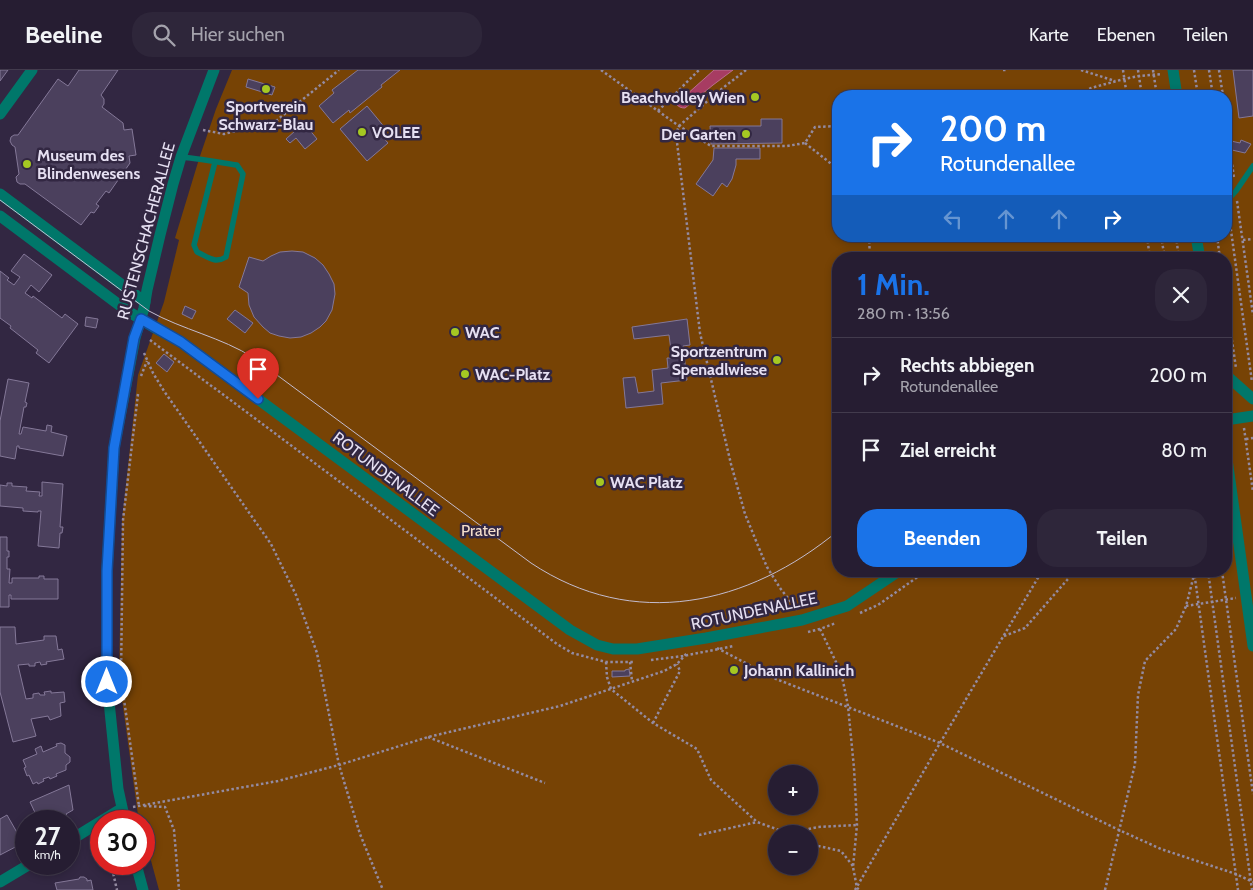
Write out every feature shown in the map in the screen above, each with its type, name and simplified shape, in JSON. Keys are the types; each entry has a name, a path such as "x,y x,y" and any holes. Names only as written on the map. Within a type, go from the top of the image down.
{"street":[{"path":"0,114 32,70"},
{"name":"RUSTENSCHACHERALLEE","path":"122,809 118,789 107,682 107,571 114,448 134,338 145,302 160,235 181,157 214,70"},
{"path":"1173,71 1176,90"},
{"path":"0,194 145,302"},
{"name":"ROTUNDENALLEE","path":"0,216 139,325 181,342 570,630 598,645 613,649 637,649 802,620 847,606 890,577"},
{"path":"1232,380 1253,399"},
{"path":"1232,419 1248,417"},
{"path":"1232,495 1253,646"},
{"path":"80,834 122,809"},
{"path":"0,882 15,873"},
{"path":"139,875 143,890"}],"lane":[{"path":"181,157 237,165 243,174 226,257 216,261 197,252 194,245 215,162"},
{"path":"1232,195 1253,166"}],"path":[{"path":"192,128 224,134 276,121 339,70"},
{"path":"601,70 679,126 711,146 787,146 805,143 832,164"},
{"path":"658,111 699,70"},
{"path":"746,70 679,126 676,134 700,333 731,464 745,514 761,553 780,588 798,609 802,620 820,629 843,681 848,706 854,768 857,825 854,867 857,889"},
{"path":"1081,70 1116,82"},
{"path":"1123,70 1126,90"},
{"path":"1138,70 1141,90"},
{"path":"1153,70 1155,90"},
{"path":"1194,70 1197,90"},
{"path":"1209,70 1212,90"},
{"path":"1219,70 1222,90"},
{"path":"1087,90 1124,78 1173,71"},
{"path":"805,143 815,127 832,126"},
{"path":"1232,163 1253,314"},
{"path":"1232,237 1252,383"},
{"path":"1243,240 1253,239"},
{"path":"139,325 147,361 164,391 271,544 296,595 317,653 339,765 360,834 383,890"},
{"path":"139,325 557,644 572,653 606,662 639,661"},
{"path":"1232,343 1238,386"},
{"path":"139,380 147,361"},
{"path":"138,390 123,520 121,678 138,806"},
{"path":"1248,417 1246,439 1253,492"},
{"path":"1246,439 1253,438"},
{"path":"853,616 878,606 918,577"},
{"path":"857,889 940,743 1038,577"},
{"path":"1003,636 1026,628 1070,577"},
{"path":"1106,890 1135,764 1138,695 1145,661 1176,629 1186,606 1193,577"},
{"path":"1195,577 1238,890"},
{"path":"1209,577 1252,890"},
{"path":"1223,577 1253,794"},
{"path":"1186,606 1246,596"},
{"path":"802,633 820,629 837,622"},
{"path":"138,806 278,781 339,765 428,737 560,706 677,664 706,638 719,649 776,679 940,743 1161,849 1236,874 1252,882"},
{"path":"648,660 684,656 737,645"},
{"path":"606,662 607,677 611,688 653,723 697,748 712,780 757,822 768,826"},
{"path":"630,662 632,681"},
{"path":"653,723 680,671 677,664"},
{"path":"428,737 545,783"},
{"path":"138,806 165,807 174,830 179,890"},
{"path":"699,835 757,822"},
{"path":"818,827 857,825"},
{"path":"818,846 841,851 854,867"},
{"path":"114,875 117,890"}],"green space":[{"name":"Prater","path":"232,70 1253,70 1253,890 159,890 155,875 155,810 137,810 119,678 122,521 138,375 164,302 179,240 175,238 199,159"}],"shaded area":[{"path":"714,70 733,70 685,108 676,104"}],"building":[{"path":"0,70 8,70 0,81"},
{"path":"79,70 118,70 101,95 104,99 102,107 123,123 124,130 132,129 136,155 129,156 130,163 109,193 106,191 96,204 99,206 94,213 91,212 81,225 25,184 17,182 16,177 19,174 15,147 10,141 11,137 18,135 58,79 68,86"},
{"path":"358,70 400,70 350,113 349,110 333,123 319,106 334,93 332,90"},
{"path":"1233,70 1253,70 1253,116 1239,118"},
{"path":"248,79 275,87 272,95 246,87"},
{"name":"VOLEE","path":"367,106 386,129 380,134 388,143 367,161 340,129"},
{"name":"Der Garten","path":"761,119 782,119 782,143 711,144 710,126 761,126"},
{"path":"304,123 317,139 305,149 296,138 290,143 286,139"},
{"path":"1241,140 1251,144 1245,153 1232,150 1232,141 1240,143"},
{"path":"714,148 760,148 760,159 736,159 732,179 727,187 722,183 713,196 696,184 713,160"},
{"path":"280,252 303,252 315,258 323,265 334,284 335,294 332,310 320,327 301,337 290,338 270,333 263,327 254,317 249,305 248,293 239,287 249,257 263,261"},
{"path":"24,254 52,275 39,292 31,285 25,293 32,298 33,296 62,318 65,314 78,324 49,363 36,353 38,350 0,318 0,271 14,285 20,277 11,271"},
{"path":"185,306 196,311 192,319 182,314"},
{"path":"235,310 253,323 245,333 227,319"},
{"path":"86,317 98,319 96,328 85,326"},
{"path":"687,319 690,345 683,346 687,380 661,383 663,404 626,408 623,378 635,377 638,393 654,391 652,370 668,368 667,358 672,358 669,335 634,339 632,327"},
{"path":"164,354 174,362 167,372 156,363"},
{"path":"8,379 29,383 25,402 27,403 26,407 24,407 19,434 21,434 23,427 46,431 47,425 52,426 51,432 67,436 63,456 19,448 17,446 15,459 0,456 0,421"},
{"path":"42,482 63,484 60,527 63,527 62,533 60,533 59,548 38,546 41,511 23,511 23,508 0,506 0,485 7,486 7,483 12,483 12,486 27,487 26,491 40,492 39,496 42,496"},
{"path":"0,537 7,537 9,557 7,557 7,569 10,569 9,583 12,583 12,578 39,578 39,576 44,576 44,579 58,579 58,599 11,599 11,595 9,595 9,607 0,607"},
{"path":"0,627 15,627 16,644 44,640 44,636 56,636 58,650 62,649 64,659 46,662 47,664 41,665 40,662 35,663 35,666 29,666 29,664 18,665 26,699 33,698 33,694 45,695 44,692 51,691 51,693 64,692 65,702 60,703 61,716 50,720 48,716 31,719 36,736 13,742 0,692"},
{"path":"629,669 630,676 612,677 612,671 625,671"},
{"path":"61,743 65,745 65,753 70,757 66,770 50,779 49,777 43,779 44,781 38,784 37,782 33,784 29,775 27,776 23,760 37,754 35,749 41,746 43,752"},
{"path":"69,785 73,810 34,810 30,802"},
{"path":"7,815 15,829 15,847 0,855 0,819"},
{"path":"84,877 87,881 91,880 93,890 57,890 55,883 79,879"}],"tram line":[{"path":"0,200 149,311 228,344 254,358 531,563 570,584 609,597 649,602 689,600 728,592 767,577 804,556 832,535"}],"place":[{"name":"Sportverein Schwarz-Blau","path":"266,89"},
{"name":"Beachvolley Wien","path":"755,97"},
{"name":"VOLEE","path":"362,132"},
{"name":"Der Garten","path":"746,134"},
{"name":"Museum des Blindenwesens","path":"27,164"},
{"name":"WAC","path":"455,332"},
{"name":"Sportzentrum Spenadlwiese","path":"777,360"},
{"name":"WAC-Platz","path":"465,374"},
{"name":"WAC Platz","path":"600,482"},
{"name":"Johann Kallinich","path":"734,670"}],"route":[{"path":"107,682 107,571 114,448 134,338 141,319 181,342 258,399"}]}
